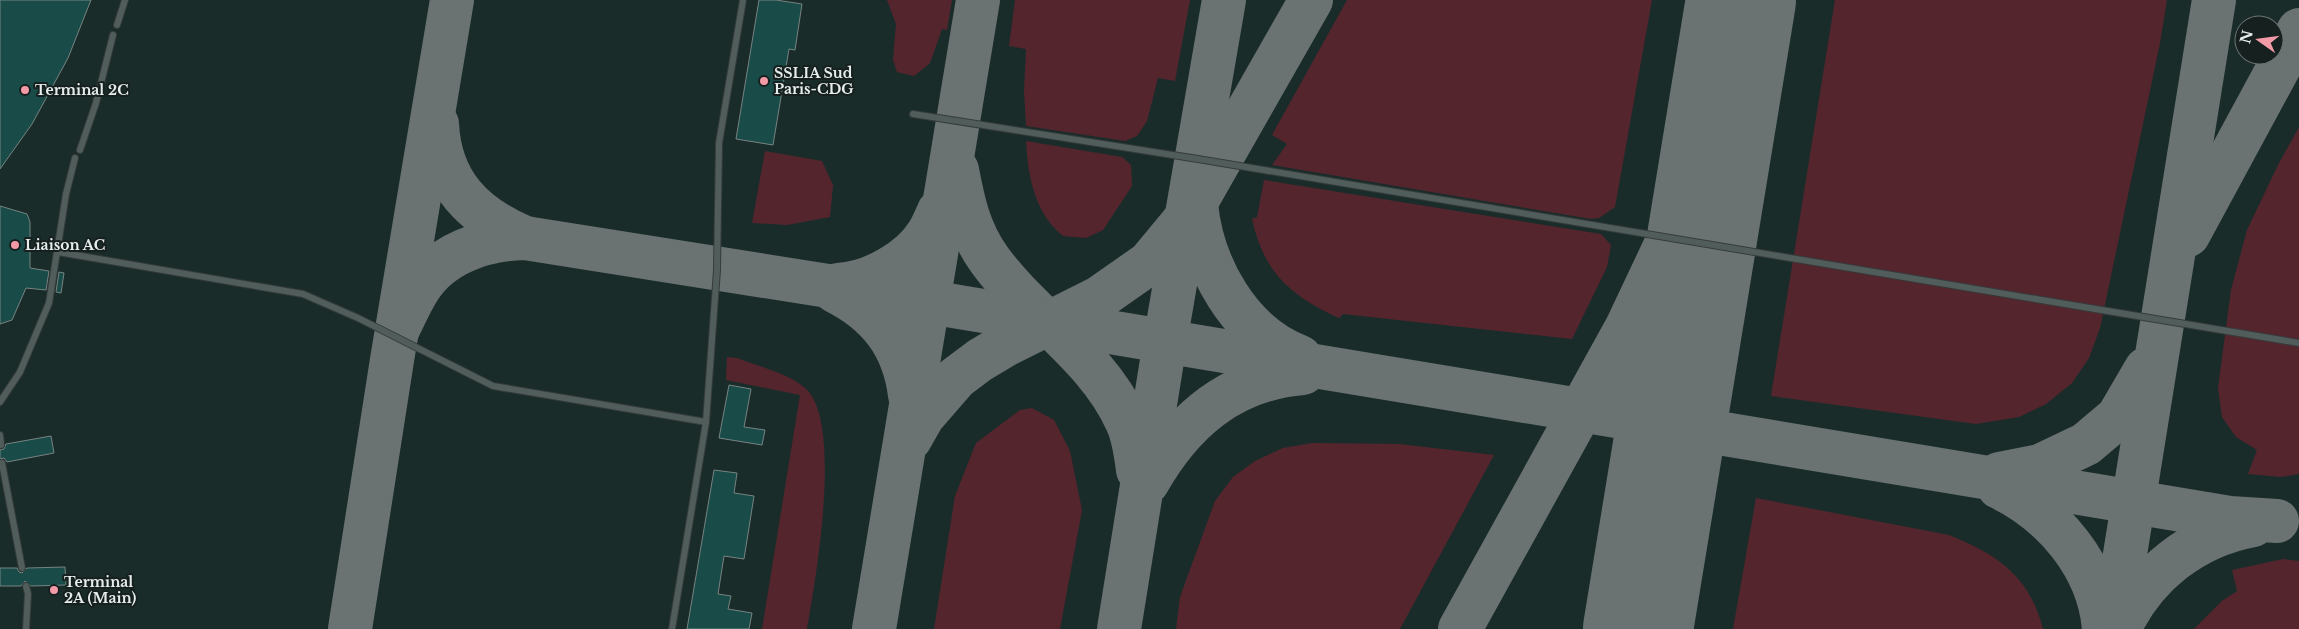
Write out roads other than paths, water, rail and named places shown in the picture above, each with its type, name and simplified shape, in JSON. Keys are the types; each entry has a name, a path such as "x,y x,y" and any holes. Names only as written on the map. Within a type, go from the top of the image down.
{"lane":[{"path":"117,25 125,0"},
{"path":"672,629 706,422 718,270 719,143 743,0"},
{"path":"80,150 96,103 113,35"},
{"path":"912,114 1198,159 2299,343"},
{"path":"0,402 20,372 49,303 66,194 76,158"},
{"path":"58,252 303,294 358,318 493,386 706,422"},
{"path":"0,435 0,445"},
{"path":"2,463 22,568"},
{"path":"26,586 28,594 26,629"}],"place":[{"name":"SSLIA Sud Paris-CDG","path":"764,81"},
{"name":"Terminal 2C","path":"25,90"},
{"name":"Liaison AC","path":"15,245"},
{"name":"Terminal 2A (Main)","path":"54,590"}]}
